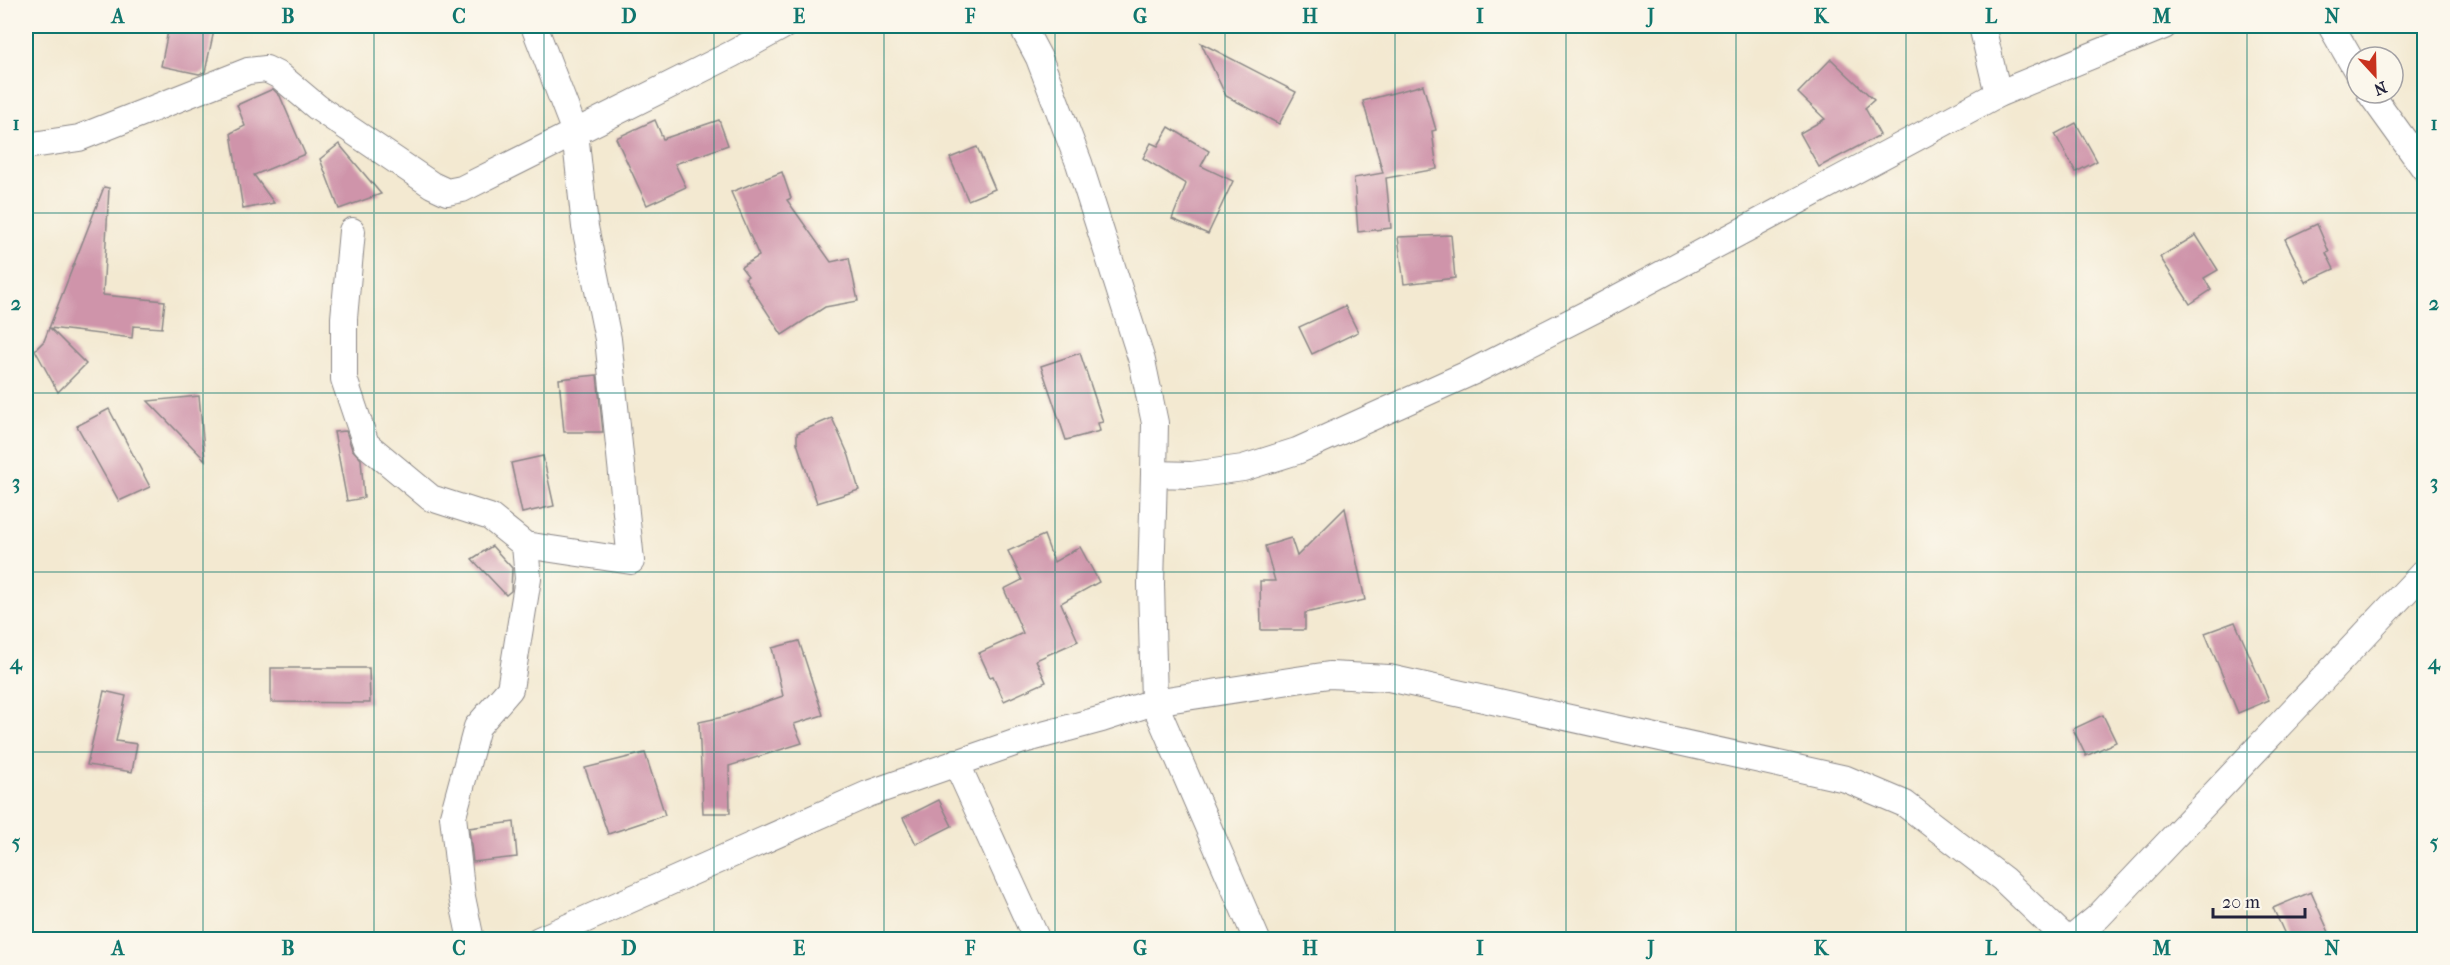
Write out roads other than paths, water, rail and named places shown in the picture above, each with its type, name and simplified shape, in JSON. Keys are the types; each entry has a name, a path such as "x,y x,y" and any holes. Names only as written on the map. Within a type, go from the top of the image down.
{"street":[{"path":"352,231 344,318 344,379 366,444 431,498 490,516 525,545 631,561 608,339 585,227 575,132 534,26"},
{"path":"26,146 79,138 248,71 266,69 280,76 316,107 432,185 447,192 462,189 732,54 783,26"},
{"path":"1022,26 1039,58 1079,163 1142,361 1155,423 1151,585 1154,702 1257,939"},
{"path":"1982,26 1998,94"},
{"path":"1154,474 1192,475 1244,468 1297,451 1472,372 1604,305 1998,94 2164,26"},
{"path":"2331,26 2345,50"},
{"path":"2379,105 2424,168"},
{"path":"471,939 462,897 453,816 477,727 510,689 528,579 525,545"},
{"path":"539,939 868,794 956,762 1154,702 1329,675 1389,678 1846,779 1905,804 2003,879 2068,939 2098,917 2424,572"},
{"path":"956,762 1037,939"}]}
